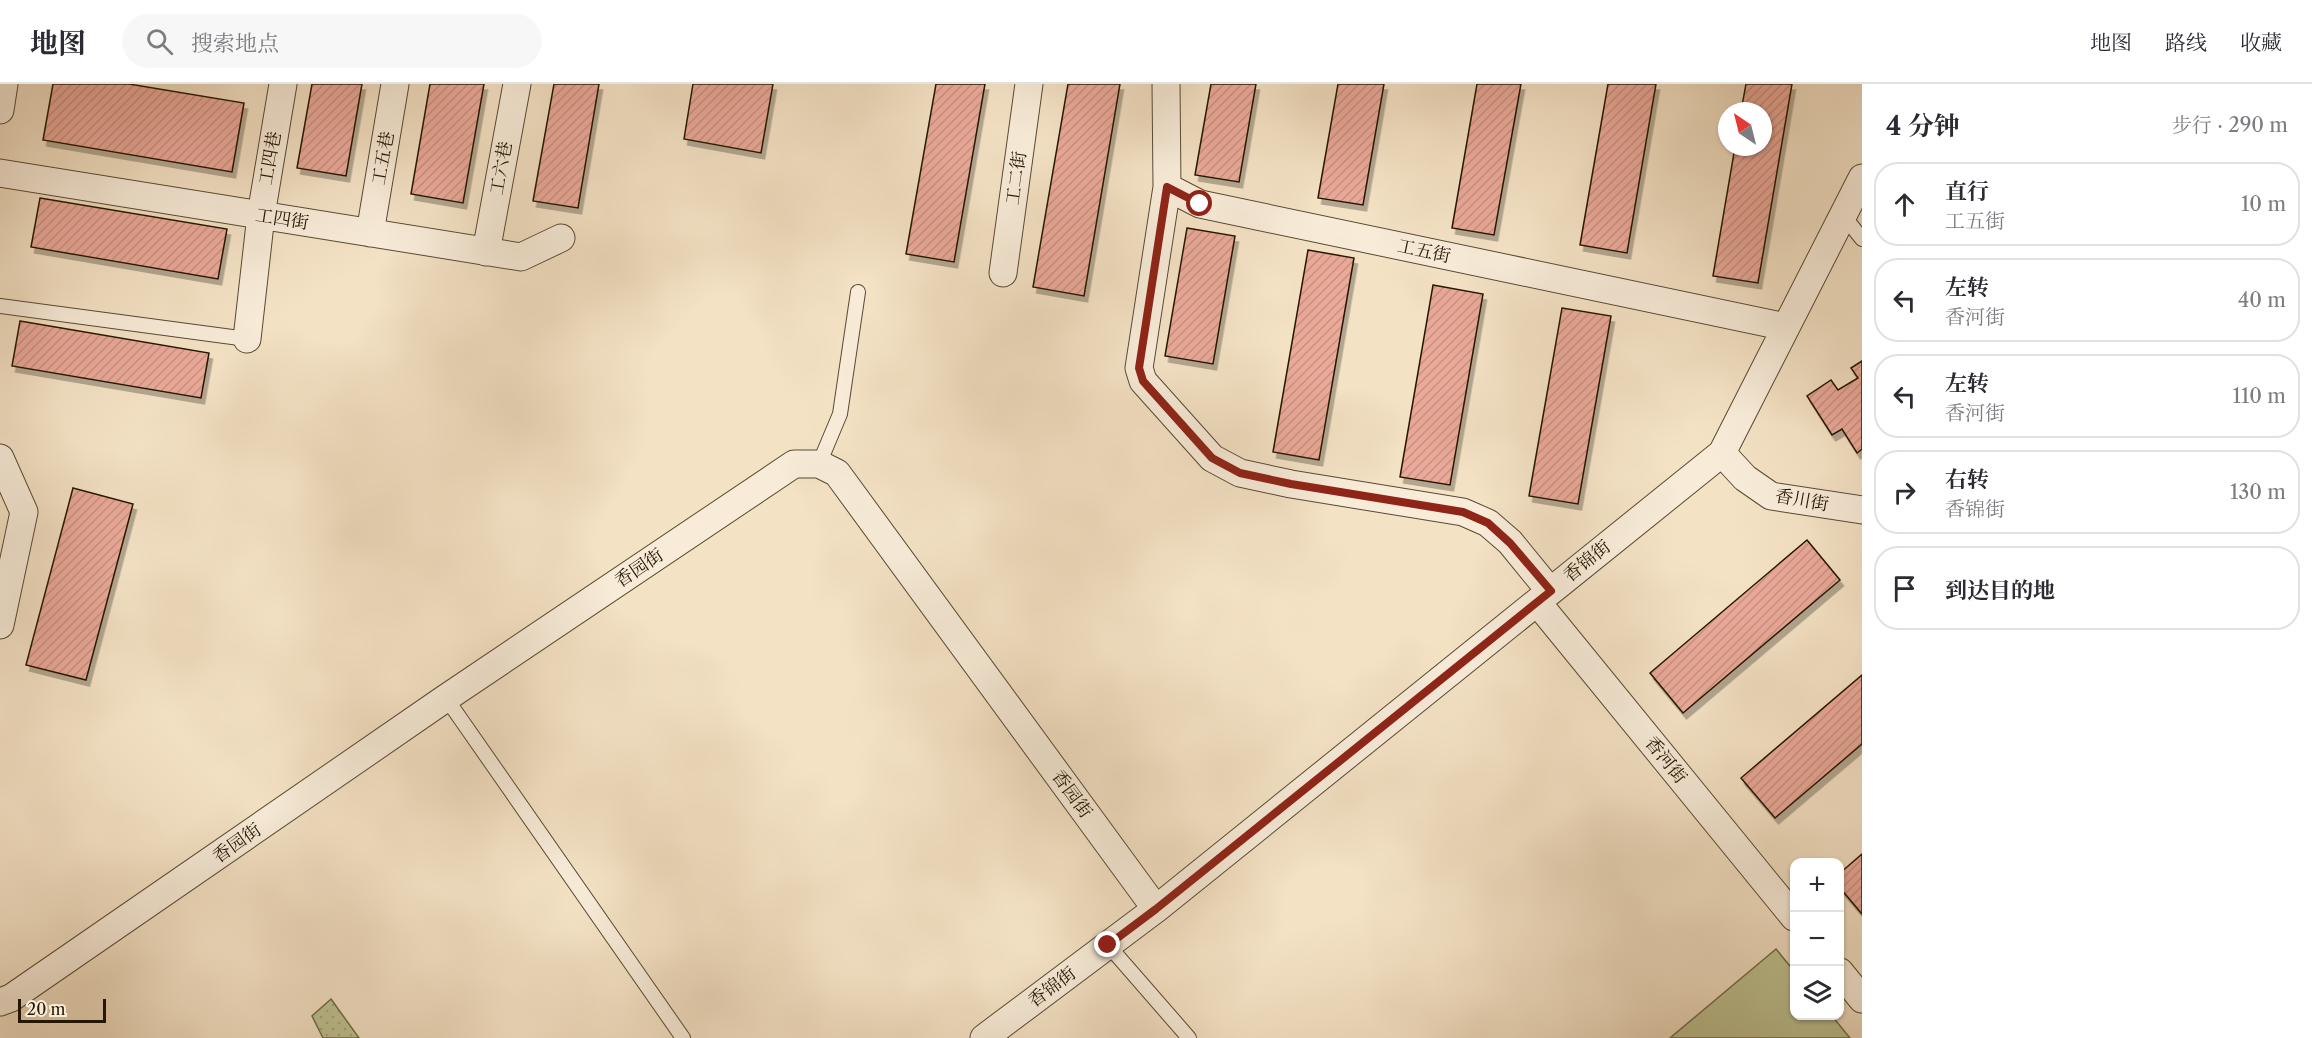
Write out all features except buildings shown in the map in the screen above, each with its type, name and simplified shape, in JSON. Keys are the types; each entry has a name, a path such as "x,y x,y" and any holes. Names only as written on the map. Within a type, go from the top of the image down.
{"street":[{"path":"0,110 4,84"},
{"name":"工四巷","path":"247,339 261,215 283,84"},
{"name":"工五巷","path":"370,232 395,84"},
{"name":"工六巷","path":"486,252 517,84"},
{"name":"工二街","path":"1003,273 1029,84"},
{"path":"1166,84 1167,187"},
{"name":"工四街","path":"0,173 521,257 561,238"},
{"name":"香锦街","path":"984,1038 1156,909 1722,453 1862,178"},
{"name":"工五街","path":"1167,187 1200,204 1786,327"},
{"name":"香河街","path":"1167,187 1139,368 1143,381 1212,458 1240,473 1291,484 1463,512 1488,523 1502,536 1544,597 1790,912"},
{"name":"香川街","path":"1722,453 1745,478 1771,496 1862,510"},
{"name":"香园街","path":"0,1002 11,998 120,925 446,698 794,464 819,464 837,473 1156,909"},
{"path":"0,625 24,512 2,467"},
{"path":"1844,978 1862,999"}],"lane":[{"path":"1843,215 1862,239"},
{"path":"819,464 840,414 858,292"},
{"path":"0,306 247,339"},
{"path":"446,698 683,1038"},
{"path":"1108,945 1189,1038"}],"green space":[{"path":"1776,949 1790,966 1790,1020 1835,1020 1850,1038 1670,1038"},
{"path":"331,999 359,1038 323,1038 312,1016"}],"route":[{"path":"1108,945 1156,909 1551,591 1510,543 1488,523 1463,512 1291,484 1240,473 1212,458 1143,381 1139,368 1167,187 1200,204"}]}
